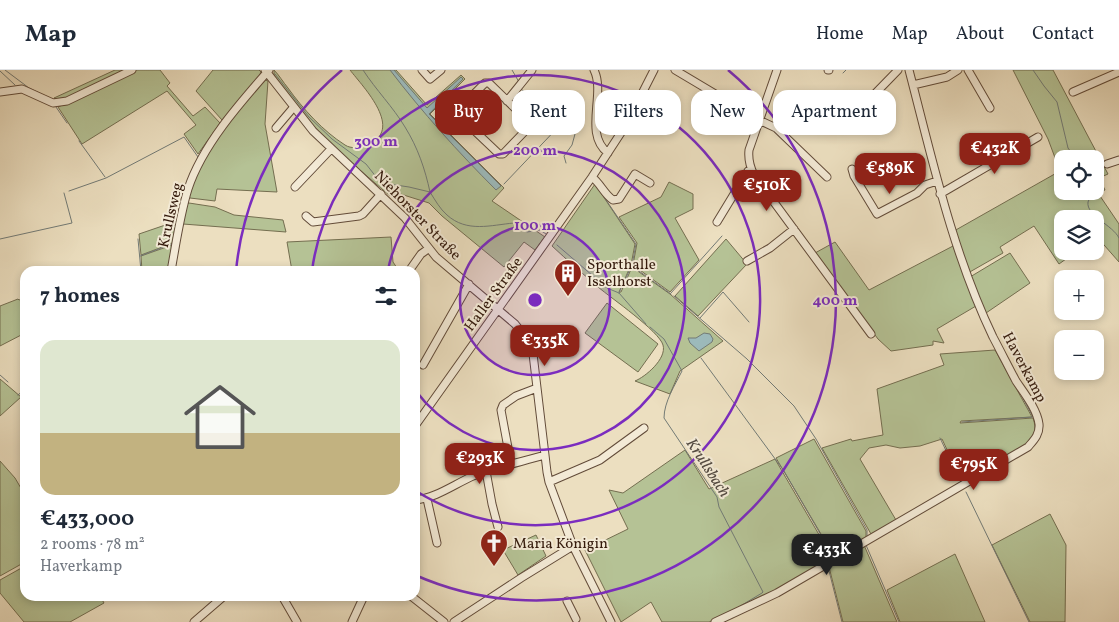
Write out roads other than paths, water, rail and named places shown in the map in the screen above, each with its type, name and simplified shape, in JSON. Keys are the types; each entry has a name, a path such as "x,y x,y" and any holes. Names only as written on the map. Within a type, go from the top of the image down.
{"street":[{"path":"0,92 22,89 53,103 59,103 132,70"},
{"path":"422,70 430,79 441,70"},
{"path":"507,101 532,70"},
{"path":"594,70 598,95 596,131 604,150 608,153"},
{"name":"Haller Straße","path":"420,419 592,177 626,125 654,70"},
{"path":"675,70 709,90"},
{"path":"763,109 778,70"},
{"path":"879,90 898,70"},
{"name":"Haverkamp","path":"716,622 801,579 1028,447 1036,438 1039,424 1036,415 1006,364 964,268 940,194 909,70"},
{"path":"913,85 947,77 958,70"},
{"path":"968,70 990,108"},
{"name":"Niehorster Straße","path":"267,71 293,108 330,149 405,218 428,249 515,324 530,345 549,482 573,546 610,622"},
{"name":"Krullsweg","path":"172,266 188,188 202,156 212,140 267,71"},
{"path":"1073,92 1119,72"},
{"path":"489,83 507,101 529,122 529,127 503,154 500,154 458,115 458,110 485,84 489,83"},
{"path":"276,128 293,108"},
{"path":"763,122 781,132 827,177"},
{"path":"754,135 748,158 754,175 871,334"},
{"path":"940,194 1038,137"},
{"path":"295,187 330,149"},
{"path":"1107,164 1119,160"},
{"path":"717,222 748,170 751,169"},
{"path":"852,169 854,176 877,214 917,193 925,185 937,181"},
{"path":"592,177 597,180 607,196 613,200 619,199 635,174 650,183"},
{"path":"306,216 313,222 359,216 381,194"},
{"path":"747,261 770,248 794,229"},
{"path":"413,266 428,249"},
{"path":"423,365 469,284"},
{"path":"511,464 501,410 503,405 516,396 537,388"},
{"path":"549,482 600,460 644,428"},
{"path":"420,499 427,498 486,472 545,455"},
{"path":"486,472 498,527"},
{"path":"427,498 438,543"},
{"path":"454,622 573,546"},
{"path":"194,622 218,601"},
{"path":"285,601 298,622"},
{"path":"352,622 362,601"},
{"path":"417,601 444,622"},
{"path":"567,601 575,621"}],"water":[{"path":"390,70 394,70 427,108 435,101 435,108 429,114 435,120 435,124 428,116"},
{"path":"461,77 463,79 452,90 447,90"},
{"path":"445,135 450,135 501,186 496,190"},
{"path":"704,333 710,334 713,339 712,342 699,351 690,343 688,338 696,338"}],"waterway":[{"path":"5,70 29,88 47,97"},
{"path":"363,70 410,135 426,175 430,192"},
{"path":"512,70 519,82"},
{"path":"843,73 846,70"},
{"path":"1033,70 1057,102 1069,150"},
{"path":"0,71 15,85"},
{"name":"Krullsbach","path":"275,74 309,117 332,139 366,164 377,178 389,184 430,192 444,213 463,224 488,226 514,223 527,232 540,230 546,234"},
{"path":"504,184 562,123 521,89"},
{"path":"56,107 67,123"},
{"path":"566,163 564,156 572,145 575,135"},
{"path":"69,191 106,178 184,137 198,157"},
{"path":"79,141 105,177"},
{"path":"0,239 72,223 64,193"},
{"path":"604,197 636,244 632,265 619,293"},
{"path":"1089,200 1091,212 1116,233 1119,238"},
{"path":"671,293 722,236"},
{"path":"138,239 141,266"},
{"path":"140,256 172,244"},
{"name":"Krullsbach","path":"557,245 607,288 619,293 646,324"},
{"path":"632,266 671,294"},
{"path":"700,318 723,292 749,322"},
{"path":"674,296 747,359 794,406 816,439 867,530 867,537"},
{"name":"Krullsbach","path":"650,327 664,339 682,371 668,400 664,418 717,497 719,507 763,592 732,611"},
{"path":"701,358 784,471 833,556"},
{"path":"0,375 8,382"},
{"path":"962,422 1033,417 1019,391"},
{"path":"940,438 961,482"},
{"path":"966,492 1029,622"},
{"path":"866,545 899,622"},
{"path":"828,567 842,622"}],"place":[{"name":"Sporthalle Isselhorst","path":"568,297"},
{"name":"Maria Königin","path":"494,567"}]}
